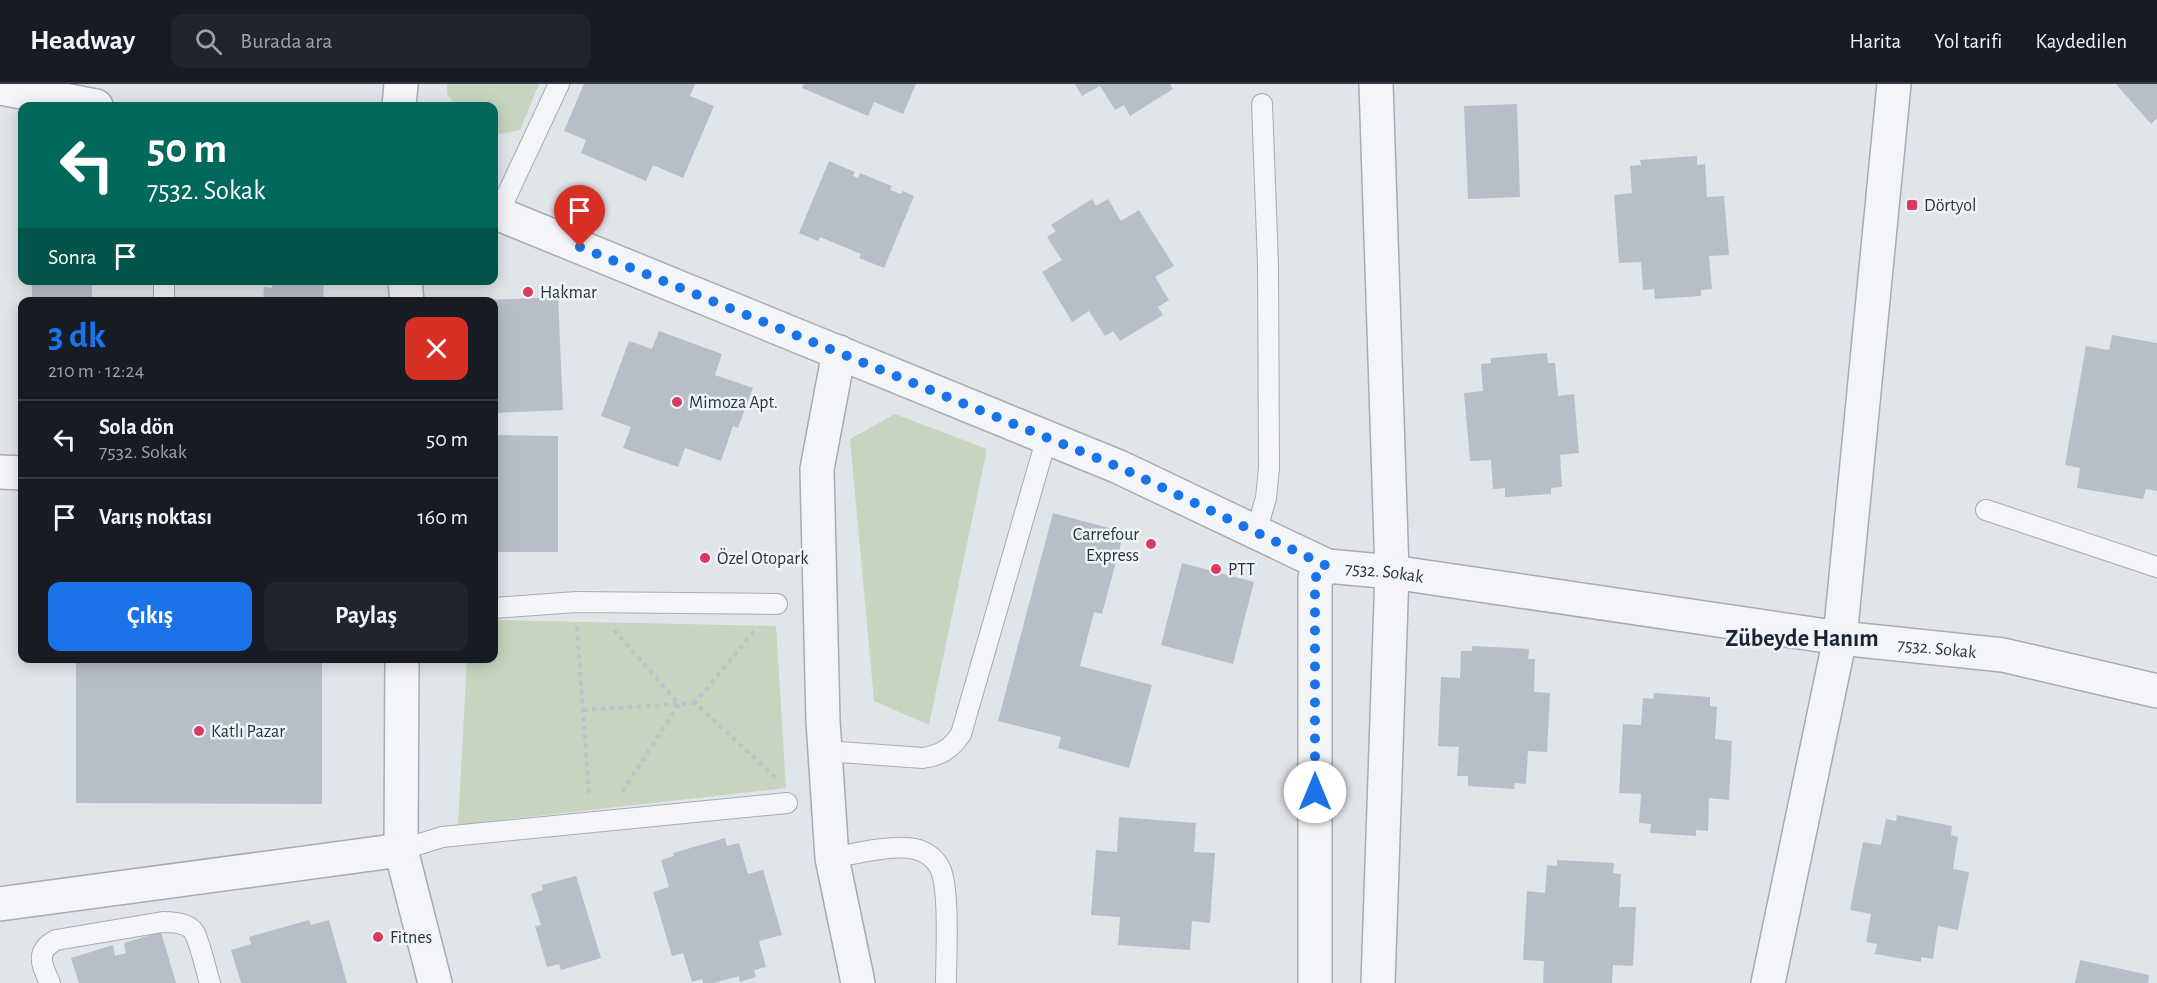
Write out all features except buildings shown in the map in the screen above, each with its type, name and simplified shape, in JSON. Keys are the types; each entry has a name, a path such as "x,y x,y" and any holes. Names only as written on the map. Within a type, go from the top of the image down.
{"street":[{"path":"399,102 401,84"},
{"path":"1376,84 1392,572 1378,983"},
{"path":"1768,983 1840,638 1894,84"},
{"path":"0,88 75,102"},
{"name":"7532. Sokak","path":"498,214 1119,467 1327,566 1392,572 1840,638 2003,655 2157,691"},
{"path":"839,352 817,469 825,751 832,858 858,983"},
{"path":"0,472 18,473"},
{"path":"1315,983 1315,578 1327,566"},
{"path":"402,663 401,850 435,983"},
{"path":"0,903 401,850"}],"lane":[{"path":"498,209 559,84"},
{"path":"1256,532 1266,498 1269,468 1268,264 1262,104"},
{"path":"825,751 923,758 936,756 955,743 961,734 1047,437"},
{"path":"1986,510 2157,567"},
{"path":"498,608 583,602 777,604"},
{"path":"401,850 442,837 787,803"},
{"path":"832,858 907,848 924,852 932,857 943,876 946,983"},
{"path":"50,983 41,964 41,957 49,944 56,940 173,922 183,924 194,932 210,983"}],"path":[{"path":"583,602 679,704"},
{"path":"583,602 583,710 597,823"},
{"path":"695,703 777,604"},
{"path":"583,710 695,703 786,788 787,803"},
{"path":"597,823 679,704"}],"green space":[{"path":"447,84 539,84 520,130 500,134 498,133 498,102 453,102 447,94"},
{"path":"895,414 987,449 929,725 874,701 850,439"},
{"path":"498,620 776,626 786,788 458,825 467,663 498,663"}],"place":[{"name":"Dörtyol","path":"1912,205"},
{"name":"Hakmar","path":"528,292"},
{"name":"Mimoza Apt.","path":"677,402"},
{"name":"Carrefour Express","path":"1151,544"},
{"name":"Özel Otopark","path":"705,558"},
{"name":"PTT","path":"1216,569"},
{"name":"Katlı Pazar","path":"199,731"},
{"name":"Fitnes","path":"378,937"}],"district":[{"name":"Zübeyde Hanım","path":"1802,638"}],"route":[{"path":"580,247 1119,467 1327,566 1315,578 1315,792"}]}
